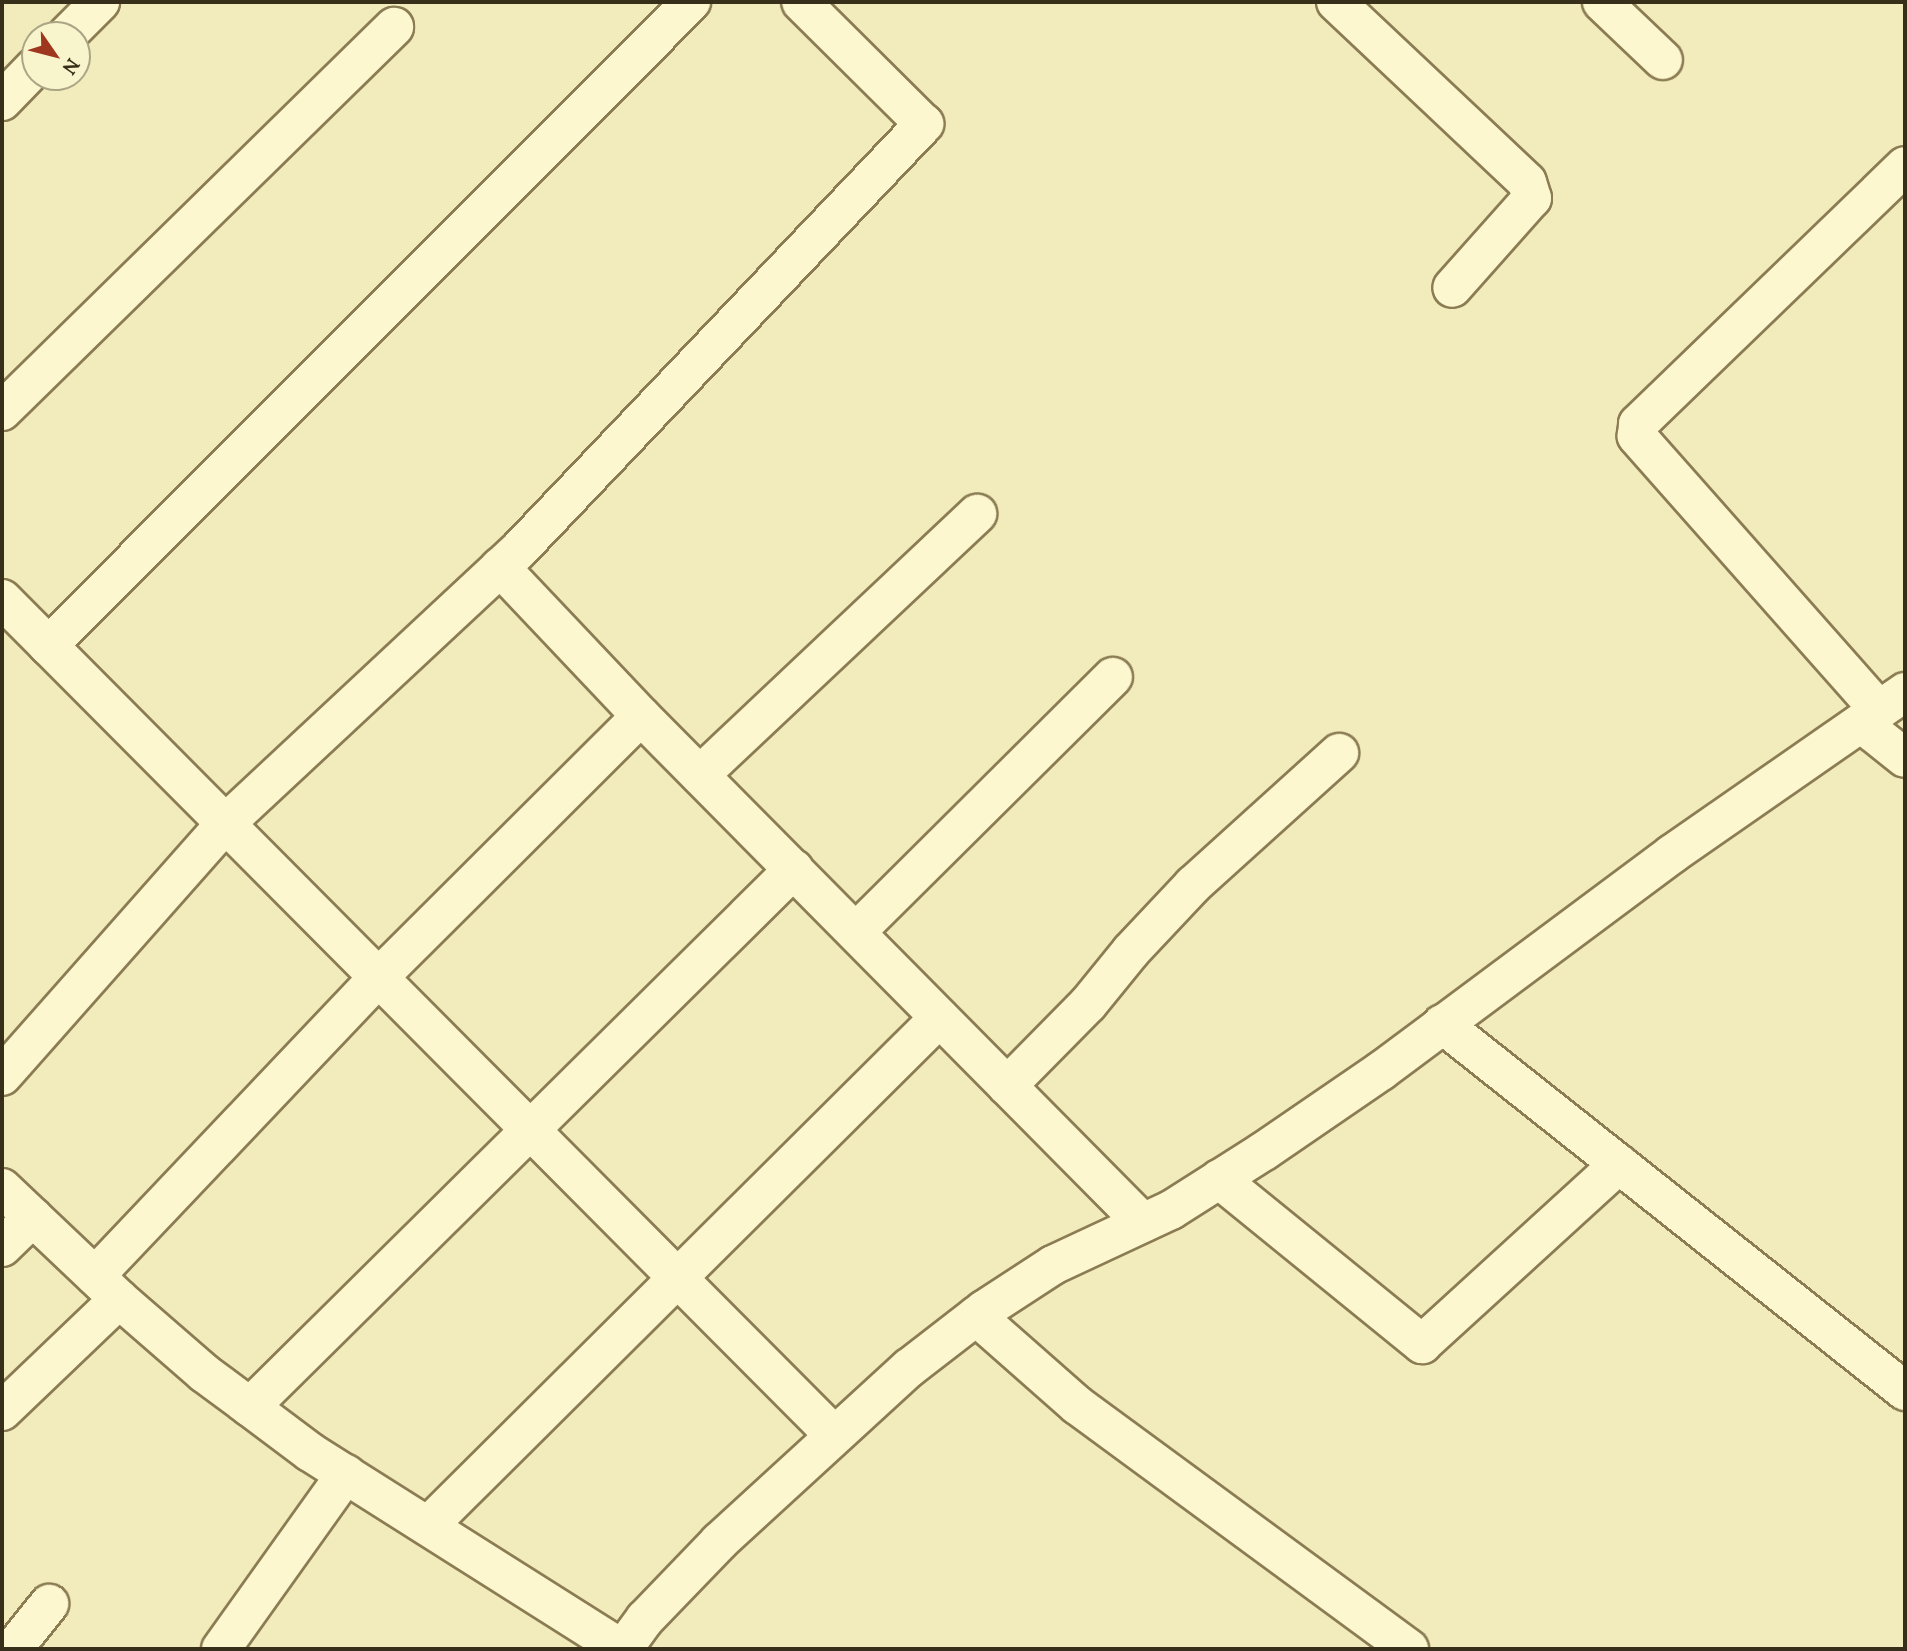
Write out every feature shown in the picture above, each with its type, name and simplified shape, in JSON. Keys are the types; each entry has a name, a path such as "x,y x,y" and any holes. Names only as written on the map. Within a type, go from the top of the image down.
{"street":[{"path":"81,21 100,2"},
{"path":"48,646 691,2"},
{"path":"2,1076 225,824 500,567 924,124 801,2"},
{"path":"1336,2 1527,182 1532,198 1452,288"},
{"path":"1602,2 1663,60"},
{"path":"2,411 394,27"},
{"path":"2,101 21,81"},
{"path":"1905,166 1638,424 1637,436 1882,708 1905,758"},
{"path":"700,775 977,514"},
{"path":"500,567 640,716 1143,1223"},
{"path":"2,600 834,1435"},
{"path":"856,932 1113,677"},
{"path":"2,1188 107,1287 204,1373 250,1408 346,1475 622,1649 645,1619 719,1542 909,1368 976,1316 1053,1265 1171,1210 1370,1079 1672,854 1882,708"},
{"path":"2,1411 378,978 640,716"},
{"path":"1007,1086 1088,1003 1131,951 1193,885 1339,753"},
{"path":"250,1408 794,869"},
{"path":"428,1526 676,1276 939,1018"},
{"path":"1442,1024 1902,1381"},
{"path":"1219,1179 1422,1344 1619,1164"},
{"path":"2,1247 33,1217"},
{"path":"976,1316 1077,1405 1409,1649"},
{"path":"221,1649 346,1475"},
{"path":"13,1649 49,1604"}]}
